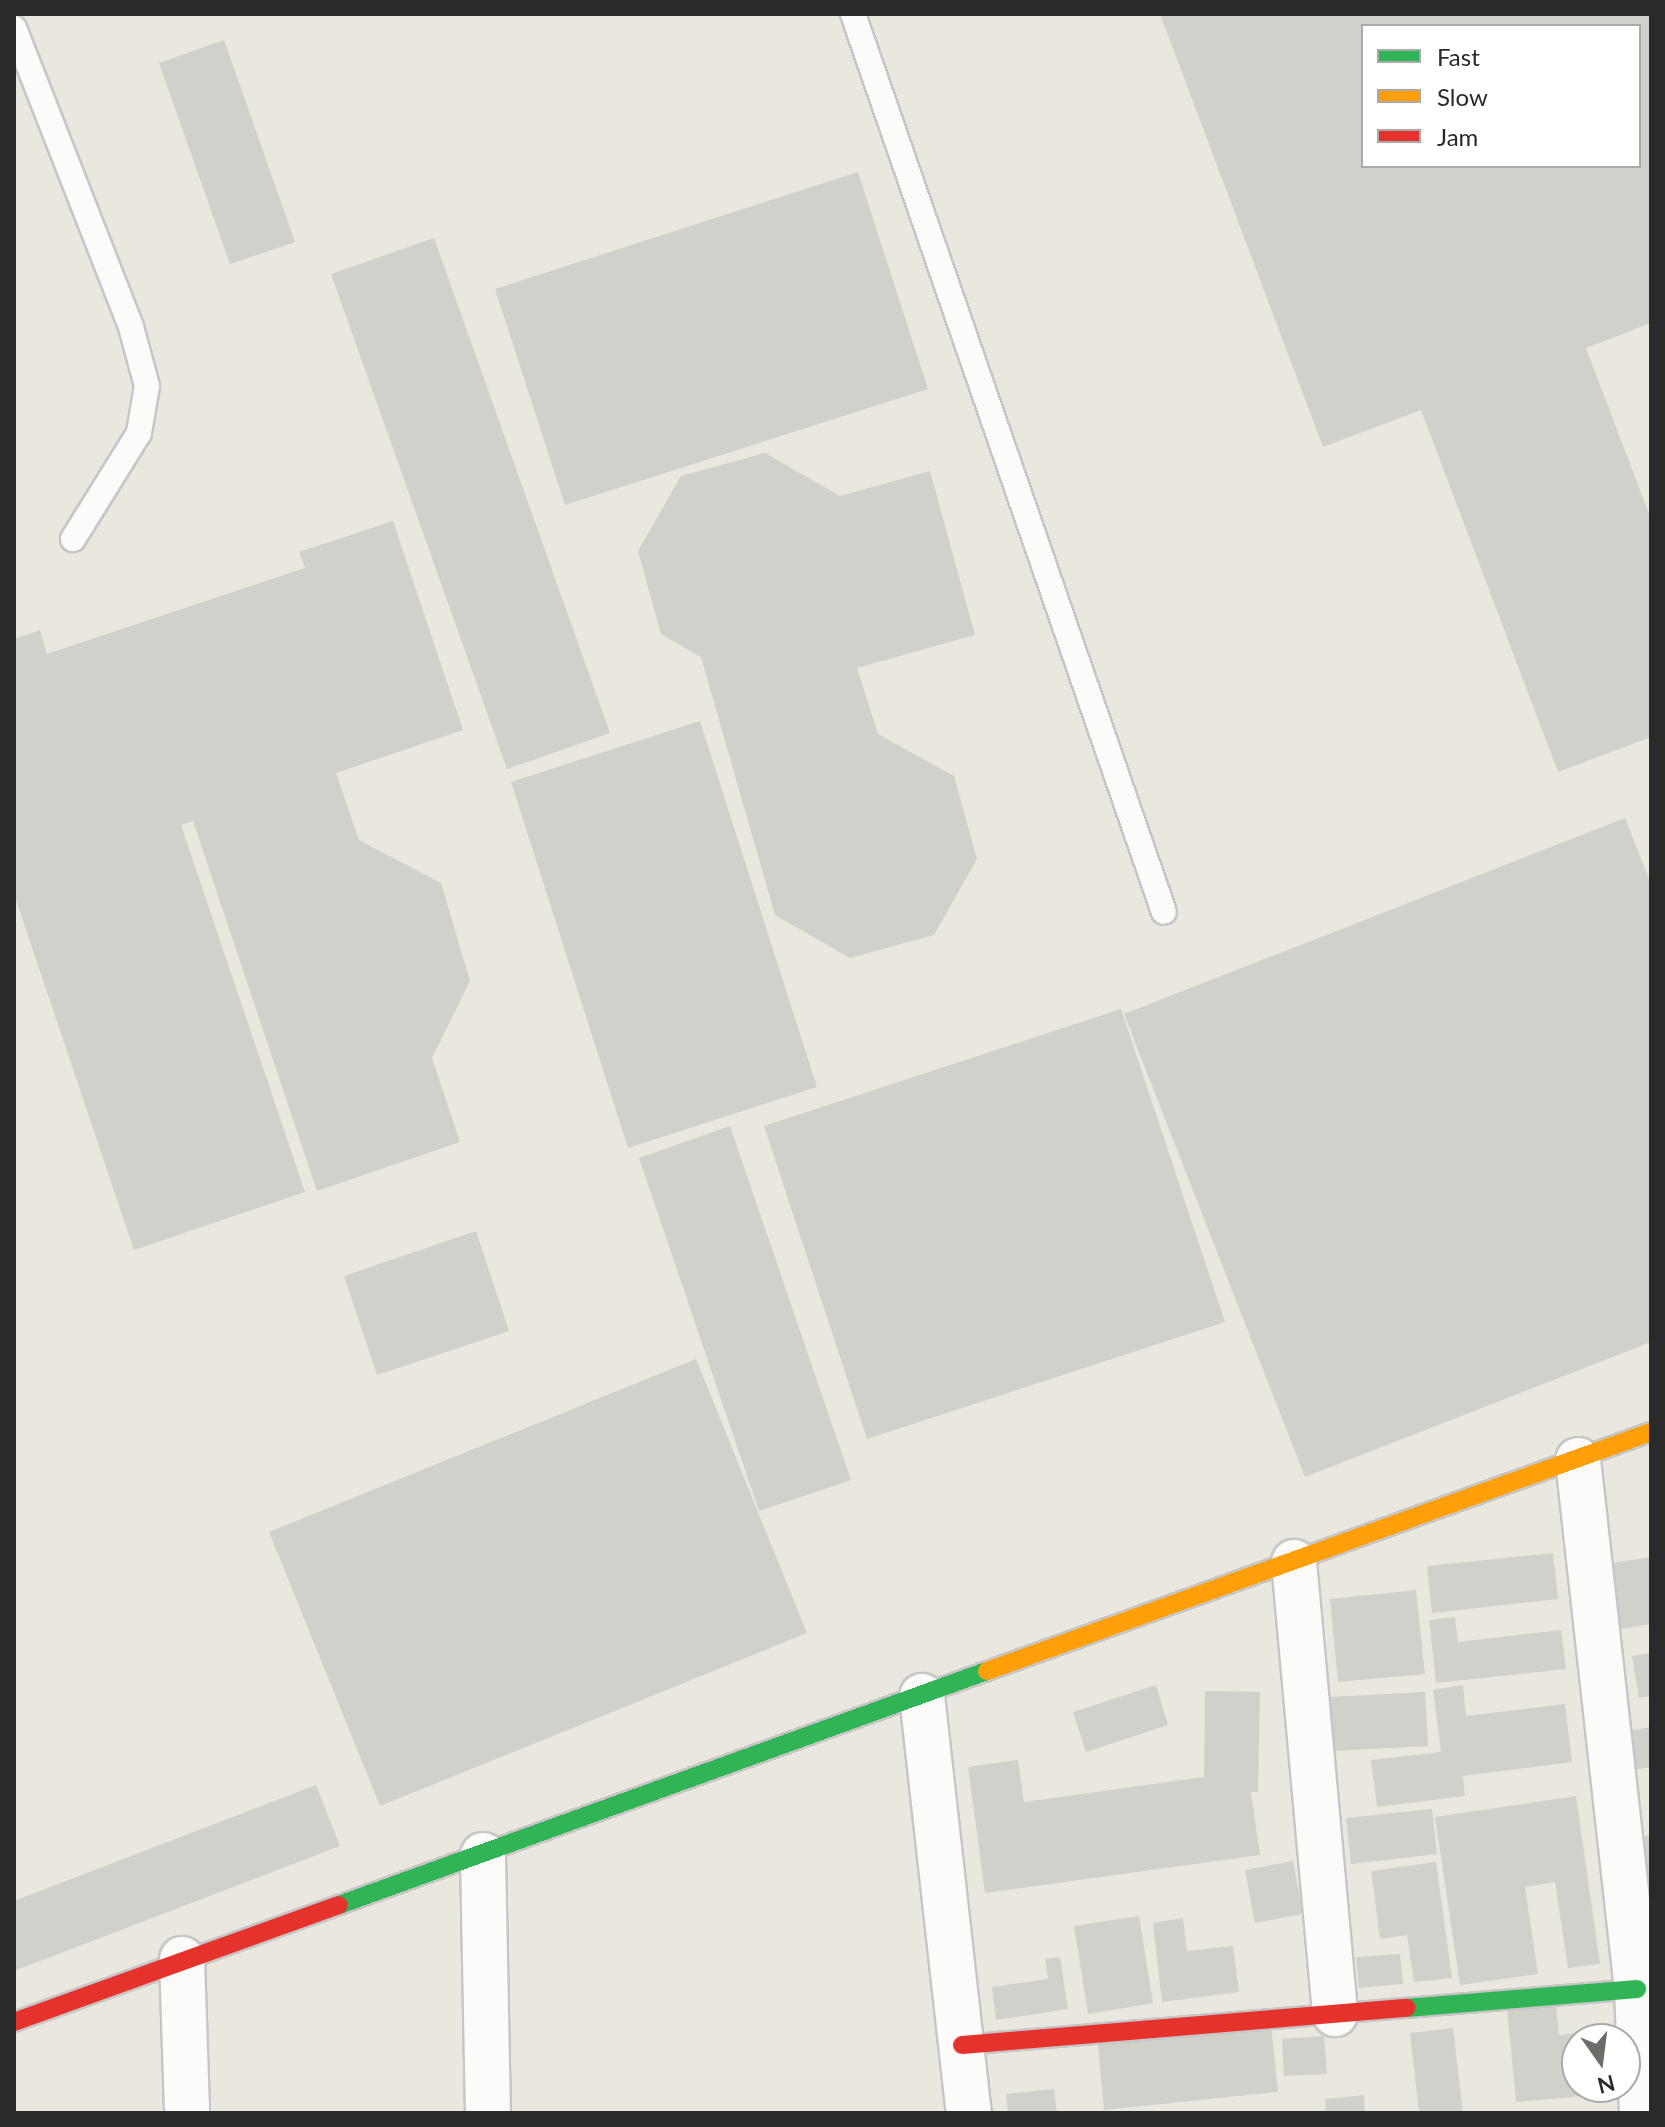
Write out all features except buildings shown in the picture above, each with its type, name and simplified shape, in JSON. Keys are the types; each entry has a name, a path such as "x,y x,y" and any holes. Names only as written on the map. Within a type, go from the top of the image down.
{"street":[{"path":"14,2022 1651,1432"},
{"path":"1578,1460 1637,1989 1642,2113"},
{"path":"1294,1562 1335,2014"},
{"path":"922,1696 969,2113"},
{"path":"483,1855 488,2113"},
{"path":"182,1959 187,2113"},
{"path":"962,2045 1637,1989"}],"lane":[{"path":"853,14 1164,912"},
{"path":"14,28 131,327 147,386 139,433 73,539"}],"traffic: fast":[{"path":"339,1905 987,1671"},
{"path":"1406,2008 1637,1989"}],"traffic: slow":[{"path":"987,1671 1651,1432"}],"traffic: jam":[{"path":"14,2022 339,1905"},
{"path":"962,2045 1406,2008"}]}
